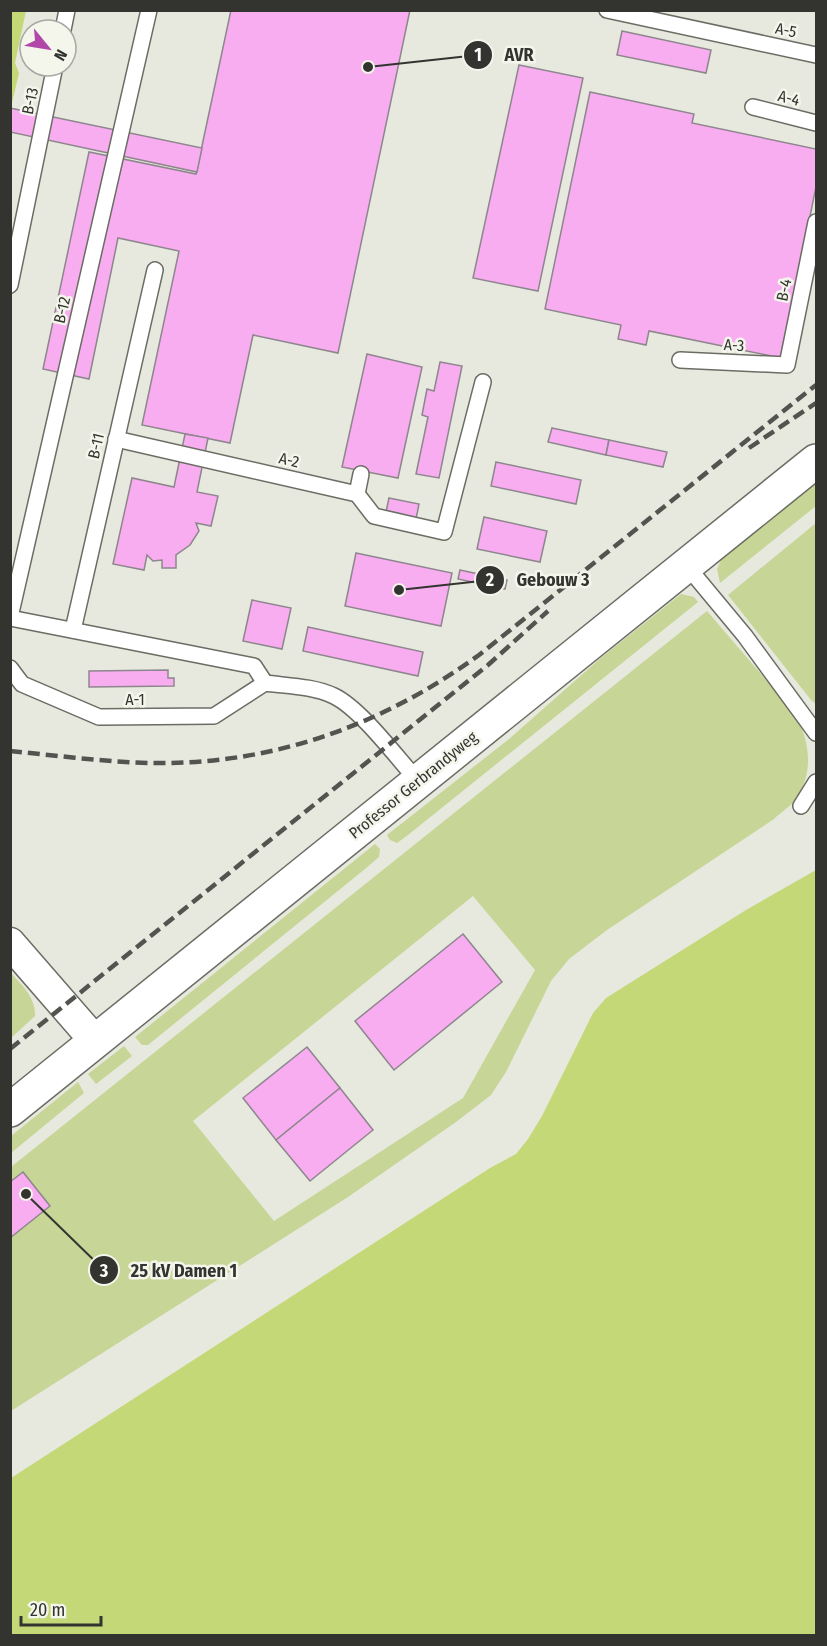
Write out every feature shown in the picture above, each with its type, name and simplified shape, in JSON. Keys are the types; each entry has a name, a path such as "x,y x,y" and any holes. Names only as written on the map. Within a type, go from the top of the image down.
{"street":[{"name":"Professor Gerbrandyweg","path":"10,1110 816,462"},
{"path":"10,943 96,1042"}],"lane":[{"name":"B-12","path":"10,617 148,10"},
{"name":"A-5","path":"607,10 816,55"},
{"name":"B-13","path":"10,285 53,78"},
{"name":"A-4","path":"753,107 816,123"},
{"name":"B-4","path":"787,365 816,222"},
{"name":"B-11","path":"73,630 155,270"},
{"name":"A-3","path":"680,360 787,365"},
{"path":"361,474 357,494 374,516 444,532 483,382"},
{"name":"A-2","path":"116,439 357,494"},
{"path":"686,565 745,636 816,734"},
{"path":"10,617 254,666 265,683 322,692 345,703 358,714 418,782"},
{"name":"A-1","path":"10,668 22,684 99,717 214,716 265,683"},
{"path":"801,806 816,782"}],"shaded area":[{"path":"10,11 26,11 25,18 18,18 18,49 15,63 18,77 12,103 10,103"},
{"path":"816,484 816,506 720,583 717,569 722,558"},
{"path":"816,523 816,704 728,595"},
{"path":"681,594 694,597 698,602 408,835 397,843 390,840 387,835 509,739 602,657"},
{"path":"707,611 796,715 807,745 808,765 803,786 796,799 774,819 607,930 569,959 551,981 506,1072 491,1095 348,1197 11,1411 11,1167","holes":["473,896 535,970 463,1098 274,1221 193,1121"]},
{"path":"375,844 380,849 379,857 148,1045 142,1045 135,1037"},
{"path":"816,870 816,1635 11,1635 11,1478 490,1168 516,1154 542,1116 593,1013 606,998 746,910"},
{"path":"10,972 31,998 35,1009 35,1016 11,1038"},
{"path":"124,1046 132,1056 96,1084 88,1074"},
{"path":"78,1082 84,1093 11,1153 11,1136"}],"building":[{"path":"231,10 410,10 338,353 253,335 230,443 142,425 179,251 118,238 89,379 43,369 89,152 196,174"},
{"path":"622,31 711,50 706,73 617,55"},
{"path":"519,65 583,78 538,291 473,278"},
{"path":"590,92 694,114 692,123 816,149 816,187 781,358 649,331 646,345 618,339 621,325 545,309"},
{"path":"10,108 202,148 197,172 10,132"},
{"path":"367,354 422,367 398,478 342,467"},
{"path":"440,362 462,366 439,478 416,474 428,417 422,415 427,389 434,391"},
{"path":"552,428 609,440 606,455 548,442"},
{"path":"185,434 208,438 197,492 218,496 211,526 196,523 199,531 190,545 176,555 176,568 162,568 162,560 153,561 147,555 144,570 113,564 132,478 174,487"},
{"path":"609,440 667,452 663,467 606,455"},
{"path":"496,462 581,480 576,504 491,486"},
{"path":"389,498 419,504 416,519 386,512"},
{"path":"484,517 547,531 540,562 477,549"},
{"path":"356,553 452,573 441,626 345,606"},
{"path":"460,570 507,580 505,589 458,579"},
{"path":"252,600 291,608 282,649 243,641"},
{"path":"308,627 423,652 418,676 303,651"},
{"path":"168,670 168,678 174,678 174,686 89,687 89,671"},
{"path":"463,934 502,982 394,1070 355,1021"},
{"path":"307,1047 340,1088 276,1140 243,1098"},
{"path":"340,1088 373,1130 310,1181 276,1140"},
{"path":"23,1172 50,1206 10,1238 10,1182"}],"railway":[{"path":"10,751 130,762 212,761 293,746 371,718 408,700 479,655 816,385"},
{"path":"749,448 816,403"},
{"path":"10,1049 488,665 548,611"}],"place":[{"name":"AVR","path":"368,67"},
{"name":"Gebouw 3","path":"399,590"},
{"name":"25 kV Damen 1","path":"26,1194"}]}
